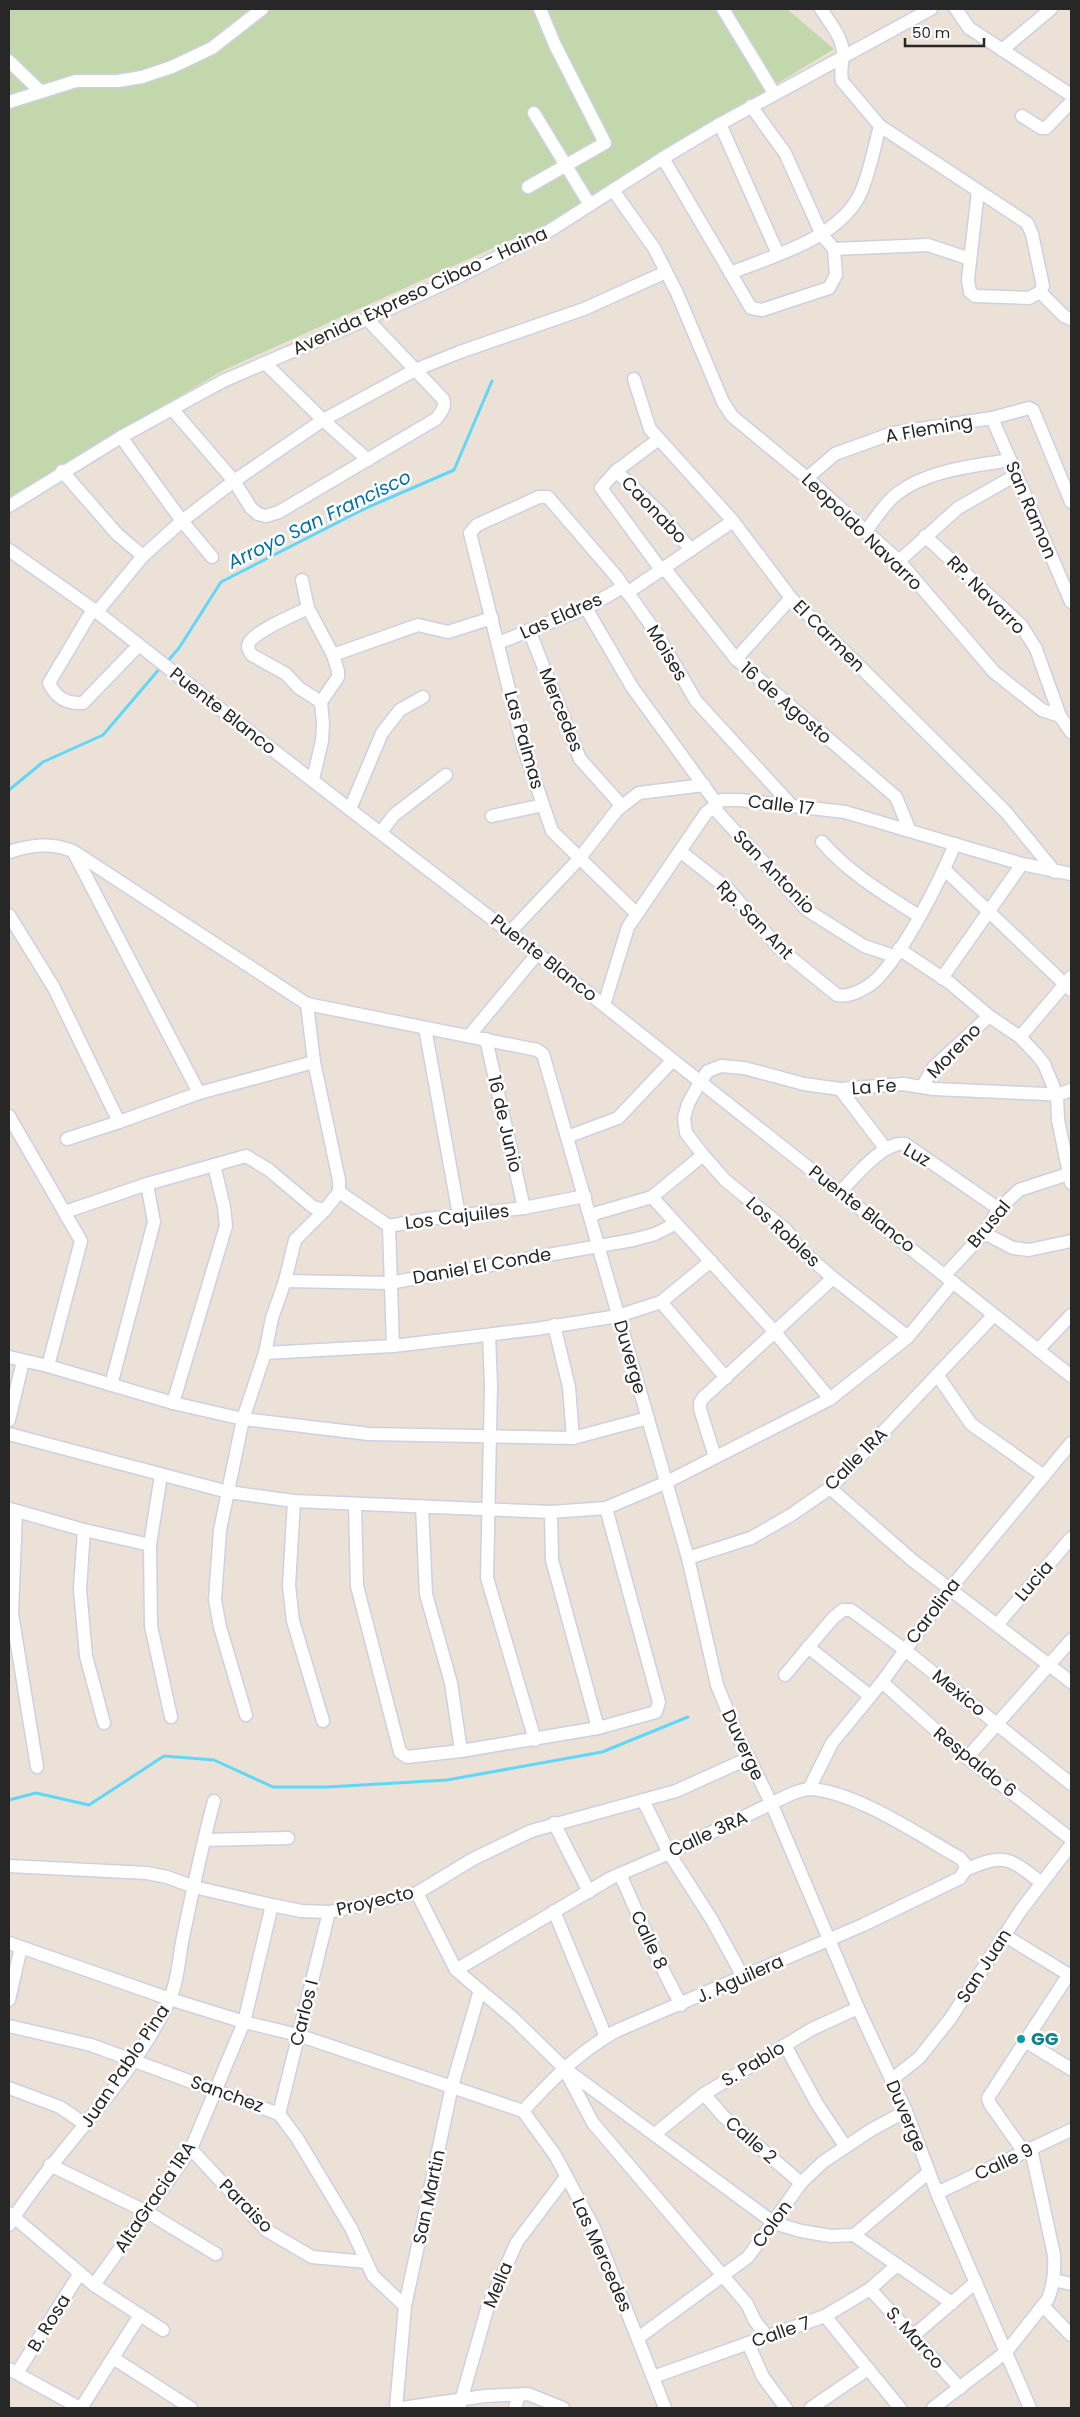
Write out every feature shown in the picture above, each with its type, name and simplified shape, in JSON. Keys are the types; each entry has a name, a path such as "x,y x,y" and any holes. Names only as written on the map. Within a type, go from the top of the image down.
{"street":[{"path":"9,102 76,81 118,81 142,78 172,67 212,48 262,9"},
{"path":"528,187 605,143 555,45 540,9"},
{"path":"723,9 774,93"},
{"path":"821,9 841,41 843,56 840,71 842,81 880,126 1027,223 1032,234 1043,286 1040,292 1029,298 975,296 970,292 968,278 978,191"},
{"name":"Avenida Expreso Cibao - Haina","path":"9,506 120,436 173,410 222,381 367,319 454,279 549,231 720,124 931,9"},
{"path":"956,9 969,28 1071,95"},
{"path":"1002,50 1051,9"},
{"path":"9,61 41,92"},
{"path":"1022,116 1041,128 1046,128 1071,102"},
{"path":"663,158 751,308 762,310 829,288 836,275 834,249 822,235 785,154 751,106"},
{"path":"534,113 590,205"},
{"path":"720,124 778,254"},
{"path":"730,274 822,235 848,212 860,194 880,126"},
{"name":"Leopoldo Navarro","path":"613,190 654,248 691,327 722,402 732,416 807,478 899,562 994,672 1042,710 1060,716"},
{"path":"834,249 928,245 970,259"},
{"path":"139,645 84,704 71,704 54,692 49,683 95,611 143,556 182,521 234,481 323,420 415,370 460,352 584,309 666,272"},
{"path":"1040,292 1064,316 1071,319"},
{"path":"173,410 234,481 251,508 258,514 266,516 279,512 436,419 443,411 445,404 443,399 367,319"},
{"path":"265,363 323,420 368,460"},
{"name":"El Carmen","path":"634,379 650,429 733,521 791,598 1005,811 1055,872"},
{"name":"A Fleming","path":"807,478 834,454 893,433 992,418 1031,409 1071,502"},
{"name":"San Ramon","path":"992,418 1071,602"},
{"path":"120,436 182,521 212,557"},
{"name":"16 de Agosto","path":"659,439 616,471 602,485 602,492 736,659 896,797 910,831"},
{"path":"865,532 897,493 921,480 962,469 1010,460"},
{"path":"62,471 117,534 143,556"},
{"name":"Caonabo","path":"616,471 661,514 691,550"},
{"path":"899,562 925,536 958,508 1016,475"},
{"name":"Moises","path":"470,533 477,526 539,497 548,497 625,590 657,634 696,701 792,806"},
{"name":"Las Eldres","path":"498,643 586,608 625,590 663,570 733,521"},
{"name":"Las Palmas","path":"470,533 523,746 552,831 637,914"},
{"name":"RP. Navarro","path":"925,536 1021,625 1036,649 1060,716 1071,732"},
{"name":"Puente Blanco","path":"9,550 95,611 538,953 1071,1376"},
{"path":"302,580 308,608 333,655 338,677 321,702 322,741 313,780"},
{"path":"736,659 791,598"},
{"path":"308,608 257,636 249,643 248,649 252,655 286,674 299,688 321,702"},
{"name":"San Antonio","path":"586,608 632,687 704,785 715,806 806,910 864,946 897,953 942,978 989,1016 1020,1037 1044,1064 1057,1095"},
{"path":"333,655 418,625 448,632 492,618"},
{"name":"Mercedes","path":"529,630 580,759 622,806"},
{"path":"350,809 382,733 400,710 423,697"},
{"path":"381,832 394,815 446,775"},
{"path":"510,932 579,859 622,806 639,793 704,785"},
{"name":"Calle 17","path":"715,806 722,800 740,800 844,812 1022,864 1071,874"},
{"path":"492,816 543,805"},
{"path":"604,1005 628,927 706,814 715,806"},
{"path":"822,842 838,861 919,916"},
{"name":"Rp. San Ant","path":"680,851 728,889 779,948 837,995 851,995 877,979 897,953 945,870 955,844"},
{"path":"9,852 31,845 60,846 73,851 307,1004 486,1039"},
{"path":"73,851 199,1093"},
{"path":"942,978 1022,864"},
{"path":"945,870 1069,984 1020,1037"},
{"path":"9,914 54,988 119,1122"},
{"path":"469,1036 538,953"},
{"path":"246,1715 220,1627 215,1600 220,1530 243,1419 264,1353 272,1318 285,1281 295,1240 340,1192 314,1062 307,1004"},
{"name":"Moreno","path":"922,1087 933,1068 989,1016"},
{"path":"425,1028 459,1215"},
{"name":"Duverge","path":"486,1039 541,1052 544,1057 688,1558 717,1685 749,1758 772,1804 828,1940 906,2112 928,2172 1030,2408"},
{"name":"16 de Junio","path":"486,1039 524,1208"},
{"path":"567,1137 618,1118 672,1061"},
{"path":"67,1139 199,1093 314,1062"},
{"name":"La Fe","path":"700,1082 708,1071 721,1066 744,1068 804,1084 840,1089 903,1084 934,1089 1057,1095"},
{"name":"Los Robles","path":"700,1082 688,1104 684,1118 686,1133 724,1180 786,1230 799,1248 833,1278 908,1337"},
{"path":"840,1089 885,1148"},
{"path":"1069,1178 1058,1120 1057,1095 1071,1090"},
{"path":"9,1116 81,1241 48,1366"},
{"name":"Luz","path":"840,1192 885,1148 898,1143 905,1144 999,1209"},
{"path":"590,1215 652,1197 703,1154"},
{"path":"65,1212 147,1184 246,1156 270,1170 313,1207 325,1210"},
{"path":"173,1403 226,1226 224,1207 214,1165"},
{"name":"Brusal","path":"9,1434 228,1492 294,1501 551,1512 606,1508 666,1483 830,1399 908,1337 984,1233 999,1209 1019,1190 1069,1178"},
{"path":"111,1385 154,1222 147,1184"},
{"name":"Los Cajuiles","path":"340,1192 389,1226 459,1215 524,1208 585,1196"},
{"path":"652,1197 774,1331 830,1399"},
{"name":"Daniel El Conde","path":"285,1281 389,1282 633,1240 655,1234 675,1224"},
{"path":"389,1226 389,1282 393,1346"},
{"path":"984,1233 1013,1248 1029,1250 1071,1241"},
{"path":"264,1353 393,1346 618,1316 661,1302 711,1261"},
{"path":"715,1457 700,1403 774,1331 833,1278"},
{"path":"661,1302 726,1378"},
{"path":"1038,1350 1071,1315"},
{"name":"Calle 1RA","path":"688,1558 751,1538 791,1515 830,1488 993,1316"},
{"path":"554,1325 569,1387 573,1438"},
{"path":"490,1334 491,1386 487,1578 535,1740"},
{"path":"9,1357 48,1366 173,1403 243,1419 369,1434 489,1434 573,1438 648,1418"},
{"path":"9,1420 23,1361"},
{"path":"938,1376 971,1424 1044,1476"},
{"name":"Carolina","path":"809,1789 832,1743 882,1682 949,1590 1071,1443"},
{"path":"161,1475 150,1545 151,1626 172,1717"},
{"path":"830,1488 949,1590 1071,1682"},
{"path":"294,1501 289,1586 293,1621 323,1721"},
{"path":"355,1504 357,1586 400,1752 407,1756 461,1751 535,1740 598,1728 656,1712 658,1707 606,1508"},
{"path":"422,1506 426,1594 451,1682 461,1751"},
{"path":"37,1767 12,1614 12,1510 84,1530 150,1545"},
{"path":"551,1512 552,1560 598,1728"},
{"path":"84,1530 80,1589 86,1656 104,1723"},
{"name":"Lucia","path":"997,1625 1071,1538"},
{"name":"Mexico","path":"808,1647 843,1610 851,1610 905,1650 1071,1784"},
{"path":"967,1758 1071,1640"},
{"path":"785,1675 808,1647 870,1696"},
{"name":"Respaldo 6","path":"882,1682 967,1758 1071,1839"},
{"name":"Proyecto","path":"9,1866 148,1873 167,1877 194,1887 272,1905 301,1911 329,1912 417,1893 496,1846 554,1823 676,1790 749,1758"},
{"path":"809,1789 845,1797 877,1812 960,1858 965,1867"},
{"name":"Calle 3RA","path":"456,1970 620,1874 669,1853 792,1794 809,1789"},
{"path":"643,1800 669,1853 712,1920 743,1977"},
{"name":"Juan Pablo Pina","path":"10,2219 50,2166 86,2125 134,2059 170,1999 214,1801"},
{"path":"554,1823 589,1892"},
{"path":"204,1840 288,1838"},
{"name":"San Juan","path":"891,2080 919,2058 950,2019 1004,1935 1071,1845"},
{"name":"J. Aguilera","path":"523,2111 564,2068 590,2046 606,2037 828,1940 960,1878 965,1867 1000,1858 1015,1864 1042,1883"},
{"name":"Calle 8","path":"620,1874 657,1958 681,2005"},
{"path":"417,1893 456,1970 514,2019 564,2068 656,2134 774,2223 801,2231 832,2236 854,2235 952,2303"},
{"name":"AltaGracia 1RA","path":"94,2285 191,2149 244,2022 272,1905"},
{"path":"554,1911 606,2037"},
{"name":"Carlos I","path":"279,2114 329,1912"},
{"path":"933,2408 1006,2352 1045,2303 1054,2280 1054,2254 1028,2151 990,2104 988,2098 1070,1975 1004,1935"},
{"path":"9,2000 15,1945 170,1999 244,2022 298,2035 523,2111"},
{"name":"San Martin","path":"396,2408 405,2306 452,2086 480,1990"},
{"name":"S. Pablo","path":"656,2134 704,2094 812,2029 858,2008"},
{"name":"Sanchez","path":"9,2026 91,2045 134,2059 279,2114 297,2138 351,2228 366,2262"},
{"path":"1025,2041 1071,2069"},
{"path":"785,2045 817,2104 845,2146"},
{"path":"564,2068 593,2123 721,2276 747,2304 755,2321 768,2336"},
{"path":"9,2088 60,2107 86,2125"},
{"name":"Calle 2","path":"704,2094 724,2117 801,2183"},
{"name":"Las Mercedes","path":"523,2111 555,2155 594,2228 665,2408"},
{"name":"Colon","path":"638,2338 748,2257 801,2183 823,2162 845,2146 906,2112"},
{"name":"Calle 9","path":"937,2193 1071,2130"},
{"name":"Paraiso","path":"191,2149 266,2230 312,2257 366,2262"},
{"path":"50,2166 147,2212 216,2254"},
{"path":"854,2235 928,2172"},
{"name":"Mella","path":"460,2404 488,2306 517,2242 566,2176"},
{"path":"10,2219 94,2285 163,2330"},
{"path":"366,2262 373,2276 405,2306"},
{"name":"Calle 7","path":"653,2377 825,2316 870,2289 897,2265"},
{"name":"B. Rosa","path":"13,2371 80,2273"},
{"path":"1054,2280 1071,2284"},
{"path":"913,2336 976,2282"},
{"name":"S. Marco","path":"870,2289 960,2388"},
{"path":"1045,2303 1071,2334"},
{"path":"13,2371 80,2408 140,2315"},
{"path":"825,2316 900,2408"},
{"path":"748,2343 763,2377 786,2408"},
{"path":"112,2358 191,2408"},
{"path":"811,2408 868,2369"},
{"path":"515,2408 519,2394"},
{"path":"402,2408 460,2404 485,2396 519,2394 528,2394 563,2408"}],"green space":[{"path":"9,9 787,9 834,49 548,223 222,371 9,497"}],"waterway":[{"name":"Arroyo San Francisco","path":"166,663 179,648 221,582 364,509 454,470 492,381"},
{"name":"Arroyo San Francisco","path":"9,790 43,762 103,735 161,667"},
{"path":"9,1800 36,1793 89,1805 164,1756 214,1760 273,1787 327,1787 447,1780 602,1752 688,1717"}],"place":[{"name":"GG","path":"1021,2039"}]}
